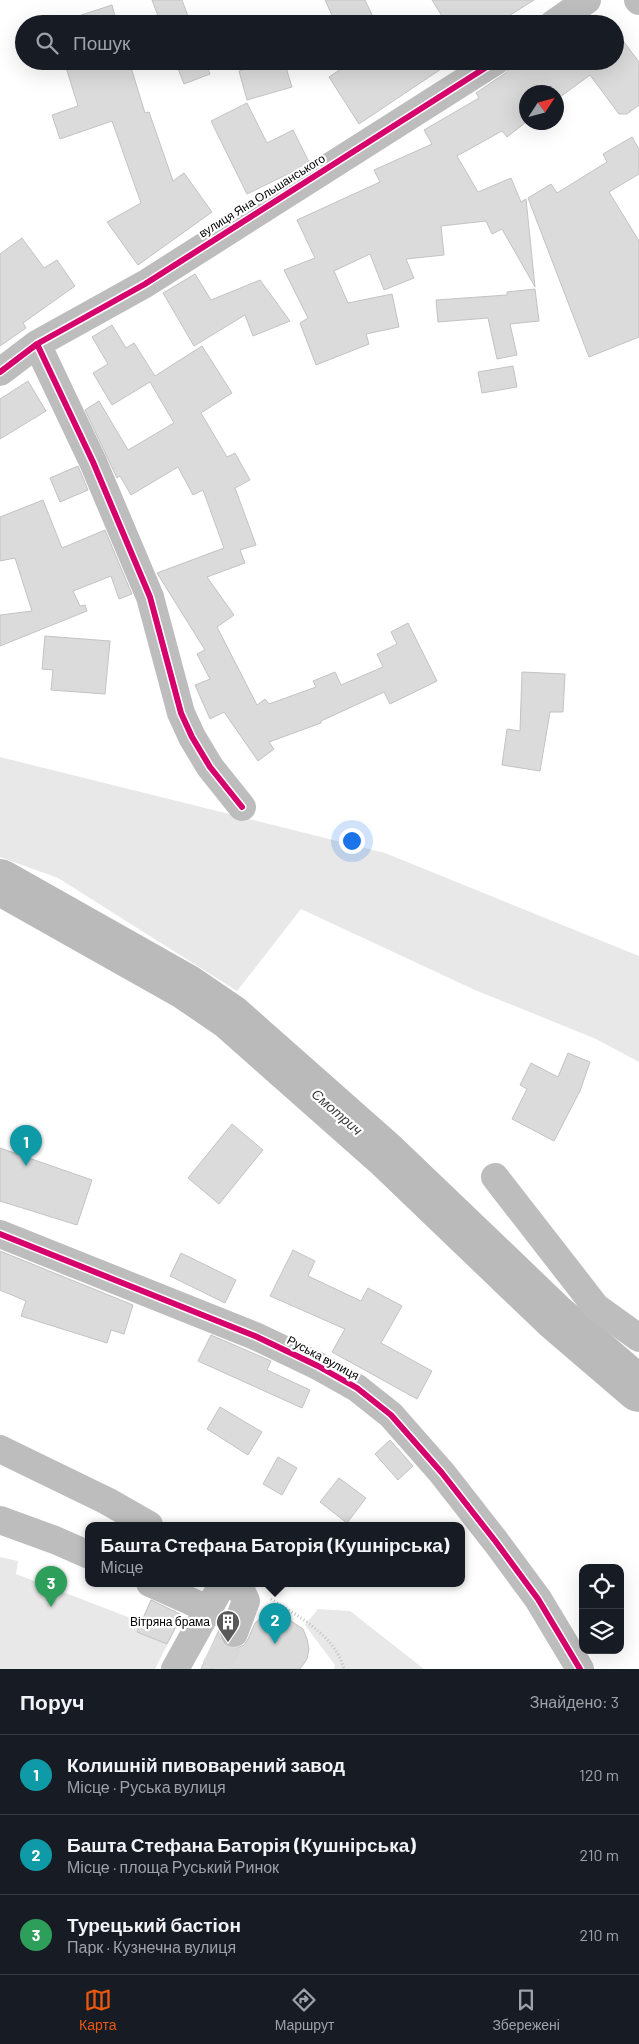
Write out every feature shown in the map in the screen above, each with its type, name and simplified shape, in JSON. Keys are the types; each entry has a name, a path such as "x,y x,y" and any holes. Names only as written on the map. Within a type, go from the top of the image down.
{"street":[{"path":"566,15 587,0"},
{"name":"вулиця Яна Ольшанського","path":"0,372 37,344 145,284 482,70"},
{"path":"37,344 94,462 150,597 181,713 188,729 210,767 242,807"},
{"path":"495,1177 596,1306 639,1338"},
{"name":"Руська вулиця","path":"0,1234 255,1336 318,1366 357,1388 391,1415 472,1511 538,1599 580,1669"},
{"path":"0,1449 107,1501 144,1522"},
{"path":"0,1520 54,1540 85,1554"},
{"path":"159,1587 208,1609"},
{"path":"174,1669 222,1587"},
{"path":"234,1633 246,1602 241,1587"}],"path":[{"path":"268,1597 323,1635 334,1646 341,1658 344,1669"}],"shaded area":[{"path":"0,757 385,853 639,956 639,1062 596,1039 475,990 301,909 237,991 58,878 0,857"},
{"path":"0,1557 18,1561 16,1574 141,1622 151,1599 182,1615 155,1669 0,1669"},
{"path":"318,1609 350,1611 424,1669 334,1669 335,1665 305,1625"}],"building":[{"path":"152,0 182,0 188,15 158,15"},
{"path":"325,0 365,0 372,15 332,15"},
{"path":"432,0 534,0 510,15 441,15"},
{"path":"112,5 115,15 81,15"},
{"path":"624,42 639,62 639,105 627,114 619,114 590,75 564,94 564,85 519,85 519,128 507,137 502,131 457,156 478,192 511,178 521,202 526,199 535,287 502,229 492,234 486,221 441,226 444,255 406,259 414,278 384,290 370,254 334,271 348,303 392,294 399,327 366,334 369,344 316,365 300,323 308,318 284,270 315,258 297,220 380,182 374,170 432,144 424,130 479,98 476,93 508,70 624,70"},
{"path":"67,70 132,70 145,113 149,112 173,181 184,173 212,212 138,265 107,222 141,203 112,121 60,139 52,115 78,106"},
{"path":"179,70 208,70 210,74 184,84"},
{"path":"287,70 292,87 247,100 239,71"},
{"path":"340,70 440,70 359,124 329,77"},
{"path":"247,103 267,143 293,130 309,162 247,194 211,121"},
{"path":"632,137 639,149 639,174 609,192 639,241 639,337 589,357 528,198 551,184 557,193 607,162 603,154"},
{"path":"22,238 44,268 57,260 75,286 23,323 26,328 0,346 0,254"},
{"path":"195,274 211,300 260,280 290,321 253,336 245,315 194,346 163,293"},
{"path":"535,289 539,321 510,324 517,355 497,359 488,318 438,322 436,300 507,295 507,292"},
{"path":"112,325 126,348 134,343 155,376 202,346 232,393 201,413 227,457 235,453 250,480 235,488 256,545 240,550 245,563 207,577 234,615 217,627 257,705 265,699 269,704 316,687 313,681 335,672 341,685 383,667 377,654 397,644 391,632 408,623 437,681 390,704 384,692 321,721 321,723 269,742 274,749 258,761 224,712 210,719 195,685 210,679 197,654 205,650 157,573 224,548 203,490 193,495 178,467 131,495 120,476 117,478 85,410 99,401 128,450 174,423 150,382 112,405 93,373 108,364 92,337"},
{"path":"513,366 517,387 482,393 478,372"},
{"path":"28,381 46,411 0,439 0,399"},
{"path":"78,466 88,490 60,502 50,478"},
{"path":"43,500 62,548 105,530 132,594 119,599 111,576 73,591 80,606 85,605 87,611 0,646 0,615 32,611 15,558 0,561 0,517"},
{"path":"45,636 110,641 105,694 51,690 53,670 42,669"},
{"path":"522,672 565,674 563,712 550,712 540,771 502,765 507,729 520,731"},
{"path":"568,1053 590,1062 580,1091 554,1141 512,1119 527,1089 520,1085 531,1063 558,1077"},
{"path":"232,1124 263,1150 219,1204 188,1178"},
{"path":"0,1148 92,1180 77,1225 0,1201"},
{"path":"293,1250 315,1261 308,1276 361,1301 368,1288 402,1306 381,1343 432,1371 417,1399 332,1352 345,1329 270,1296"},
{"path":"0,1251 133,1305 124,1334 111,1330 107,1343 21,1316 26,1301 0,1290"},
{"path":"181,1253 236,1280 225,1303 170,1276"},
{"path":"211,1335 271,1361 267,1370 310,1390 302,1408 198,1361"},
{"path":"220,1407 262,1432 248,1455 207,1429"},
{"path":"390,1440 413,1466 398,1480 375,1454"},
{"path":"278,1457 297,1468 282,1495 263,1484"},
{"path":"339,1478 366,1498 348,1522 320,1502"},
{"path":"151,1600 182,1615 167,1644 137,1632"},
{"path":"268,1615 285,1617 303,1629 309,1649 307,1659 300,1669 201,1669 219,1630 222,1643 229,1648 237,1648 244,1645 255,1623"}],"waterway":[{"name":"Смотрич","path":"0,882 186,987 230,1017 386,1155 555,1317 639,1389"}],"tunnel":[{"path":"215,1669 234,1633"}],"cycle path":[{"path":"0,372 37,344 145,284 482,70"},
{"path":"37,344 93,462 150,597 181,713 192,737 210,767 242,807"},
{"path":"0,1234 255,1336 318,1366 357,1388 391,1415 442,1473 538,1599 580,1669"}],"place":[{"name":"Колишній пивоварений завод","path":"26,1166"},
{"name":"Турецький бастіон","path":"51,1607"},
{"name":"Вітряна брама","path":"228,1643"},
{"name":"Башта Стефана Баторія (Кушнірська)","path":"275,1644"}]}
